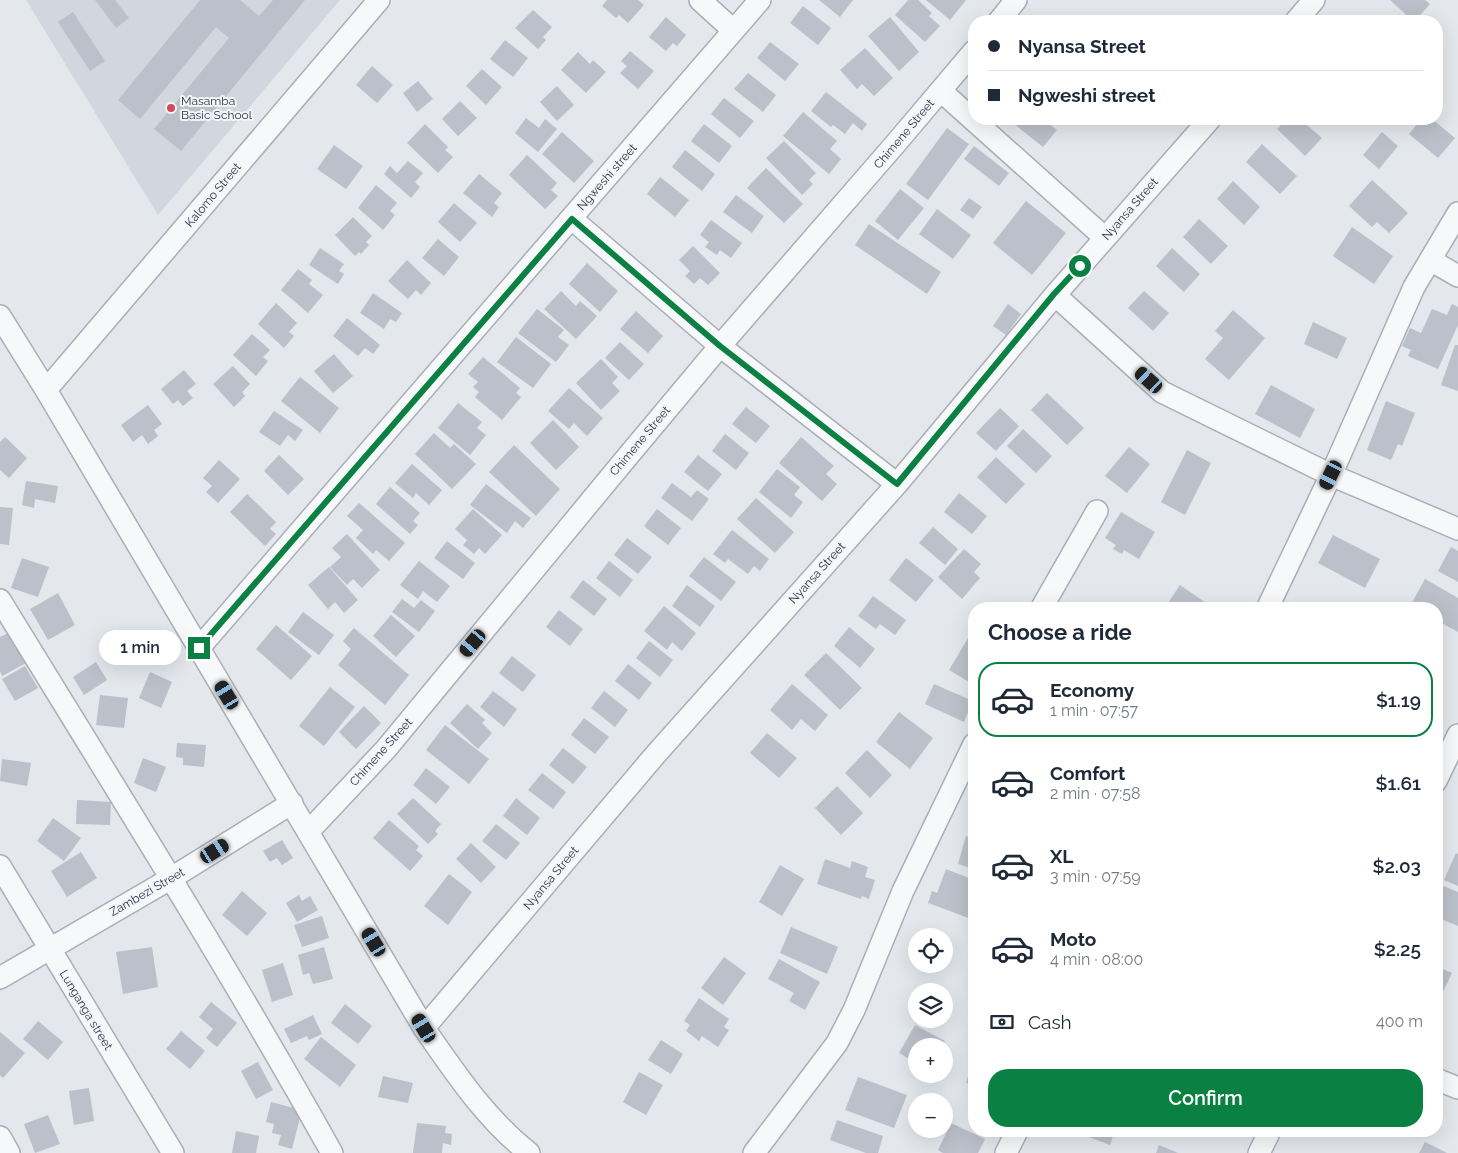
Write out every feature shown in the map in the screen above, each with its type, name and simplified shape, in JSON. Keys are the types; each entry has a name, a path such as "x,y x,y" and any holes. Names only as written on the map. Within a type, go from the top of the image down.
{"street":[{"name":"Kalomo Street","path":"46,390 379,0"},
{"path":"700,0 734,30"},
{"name":"Ngweshi street","path":"199,648 760,0"},
{"path":"1004,15 1016,0"},
{"path":"1301,15 1314,0"},
{"name":"Chimene Street","path":"308,832 386,749 720,346 968,58"},
{"path":"941,91 968,115"},
{"path":"979,125 1105,238"},
{"name":"Nyansa Street","path":"424,1028 656,754 897,484 1054,294 1205,125"},
{"path":"1270,602 1331,475 1414,287 1458,213"},
{"path":"572,219 720,346 897,484"},
{"path":"1430,260 1458,276"},
{"path":"1054,294 1162,392 1331,475 1458,530"},
{"path":"0,316 292,803 424,1028 462,1083 490,1118 529,1153"},
{"path":"1045,602 1097,511"},
{"path":"0,600 170,879 302,1099 332,1153"},
{"path":"1443,766 1458,735"},
{"path":"754,1153 837,1043 854,1010 903,891 968,771"},
{"name":"Zambezi Street","path":"0,978 170,879 292,803"},
{"name":"Lunganga street","path":"0,866 172,1153"},
{"path":"1443,1082 1458,1088"},
{"path":"0,1137 9,1153"},
{"path":"1006,1153 1014,1137"},
{"path":"1260,1153 1267,1137"}],"shaded area":[{"name":"Masamba Basic School","path":"26,0 340,0 158,215"}],"building":[{"path":"95,0 115,0 129,18 116,28"},
{"path":"200,0 240,0 259,16 273,0 305,0 181,151 154,129 229,38 216,27 140,119 118,100"},
{"path":"607,0 638,0 644,5 628,23 619,15 616,18 602,6"},
{"path":"819,0 853,0 840,17"},
{"path":"908,0 918,0 932,13 929,16 940,26 925,42 895,15"},
{"path":"926,0 966,0 950,20"},
{"path":"1390,0 1425,0 1430,4 1420,15 1406,15"},
{"path":"803,6 831,28 818,45 790,23"},
{"path":"533,10 552,27 543,37 546,40 538,49 515,28"},
{"path":"73,12 105,61 90,71 58,22"},
{"path":"666,17 686,35 677,46 673,43 666,51 649,37"},
{"path":"890,17 919,52 899,71 868,36"},
{"path":"505,40 528,58 513,77 490,59"},
{"path":"770,42 799,64 785,81 757,58"},
{"path":"865,48 893,78 874,96 862,84 857,89 840,70"},
{"path":"630,51 654,71 638,89 620,73 627,66 621,61"},
{"path":"578,52 590,64 593,60 606,72 586,93 561,70"},
{"path":"372,66 393,85 377,103 356,85"},
{"path":"482,69 502,87 486,105 466,86"},
{"path":"748,73 776,95 763,112 734,89"},
{"path":"418,81 433,99 417,112 403,93"},
{"path":"557,86 574,105 557,121 540,102"},
{"path":"826,92 867,124 862,131 853,123 845,134 833,125 831,127 811,111"},
{"path":"724,98 754,121 740,138 711,114"},
{"path":"460,101 477,118 458,136 442,119"},
{"path":"803,112 837,141 830,149 841,159 829,174 783,136"},
{"path":"526,118 539,128 545,119 557,129 538,152 515,133"},
{"path":"425,124 448,147 445,150 453,157 438,173 407,143"},
{"path":"704,124 732,146 719,163 691,141"},
{"path":"1016,125 1051,125 1057,130 1043,147"},
{"path":"1281,125 1307,125 1322,138 1305,156 1277,129"},
{"path":"1416,125 1439,125 1455,138 1438,158 1409,134"},
{"path":"947,128 969,144 928,200 906,184"},
{"path":"562,132 594,161 574,183 542,154"},
{"path":"1382,132 1398,146 1379,169 1363,155"},
{"path":"784,141 816,173 809,180 813,184 802,195 766,158"},
{"path":"1262,144 1297,176 1280,194 1246,162"},
{"path":"334,145 363,166 346,189 317,169"},
{"path":"974,146 1009,173 999,186 964,159"},
{"path":"685,150 715,174 702,191 672,167"},
{"path":"527,155 557,183 551,190 558,196 545,209 509,175"},
{"path":"408,161 423,173 415,182 420,187 411,198 384,174 390,166 397,173"},
{"path":"766,168 803,204 784,223 747,188"},
{"path":"479,174 502,193 494,203 499,207 492,217 463,193"},
{"path":"660,177 689,200 675,217 647,194"},
{"path":"1372,180 1408,213 1389,233 1377,222 1372,227 1349,206"},
{"path":"1233,181 1260,207 1244,225 1217,199"},
{"path":"376,185 397,203 390,211 395,215 383,230 358,208"},
{"path":"900,189 924,208 898,240 875,221"},
{"path":"736,195 764,216 752,233 723,212"},
{"path":"969,198 982,207 973,219 960,210"},
{"path":"1026,201 1066,233 1032,275 993,243"},
{"path":"454,203 477,223 460,242 438,222"},
{"path":"937,209 971,235 953,259 919,234"},
{"path":"353,217 372,236 366,242 369,245 361,254 359,252 355,256 335,235"},
{"path":"1199,219 1228,246 1211,264 1183,237"},
{"path":"711,220 742,243 731,258 720,250 717,255 705,247 709,242 700,235"},
{"path":"869,224 941,272 927,294 855,245"},
{"path":"1352,227 1393,256 1374,284 1333,256"},
{"path":"438,239 459,257 444,276 422,258"},
{"path":"693,246 720,273 708,285 700,278 694,284 685,276 690,271 679,260"},
{"path":"320,248 344,264 339,271 344,274 338,284 309,265"},
{"path":"1172,248 1200,274 1184,292 1156,266"},
{"path":"407,260 431,283 421,295 416,290 408,299 388,281"},
{"path":"587,263 618,291 600,312 569,284"},
{"path":"298,269 312,280 309,284 323,295 308,313 281,290"},
{"path":"561,291 576,306 580,301 597,316 576,339 544,309"},
{"path":"1144,291 1169,313 1153,331 1128,308"},
{"path":"373,293 402,313 396,322 390,319 384,329 360,313"},
{"path":"276,303 297,323 289,332 294,336 284,348 258,324"},
{"path":"1008,304 1021,314 1006,335 993,326"},
{"path":"1452,304 1458,307 1458,325 1438,369 1408,356 1411,350 1402,346 1410,328 1421,333 1432,309 1447,315"},
{"path":"537,309 564,330 558,337 569,345 556,362 518,333"},
{"path":"1233,310 1265,338 1229,380 1205,359 1223,338 1215,331"},
{"path":"636,311 663,336 648,353 620,329"},
{"path":"347,318 380,345 373,354 365,348 358,356 333,336"},
{"path":"1313,322 1347,338 1337,359 1304,344"},
{"path":"252,334 270,350 263,357 268,361 256,376 233,355"},
{"path":"516,337 551,364 533,388 497,362"},
{"path":"620,342 644,364 629,380 605,358"},
{"path":"1455,345 1458,345 1458,391 1441,385"},
{"path":"334,354 353,376 333,393 314,371"},
{"path":"483,357 520,388 516,393 521,397 502,420 475,397 479,392 473,387 478,382 468,374"},
{"path":"601,359 618,377 612,383 620,391 601,410 576,383"},
{"path":"233,366 250,384 242,392 245,396 234,407 213,384"},
{"path":"184,370 196,384 187,391 193,398 183,406 178,400 173,404 161,389"},
{"path":"300,377 339,408 320,433 281,401"},
{"path":"1271,385 1315,409 1300,438 1255,414"},
{"path":"569,388 603,418 587,436 574,423 569,429 548,411"},
{"path":"1047,393 1084,428 1067,445 1031,410"},
{"path":"1386,401 1415,413 1402,446 1398,444 1391,460 1367,450"},
{"path":"458,403 482,422 477,428 486,435 470,455 438,428"},
{"path":"148,405 162,424 154,430 158,436 148,444 142,435 133,442 121,425"},
{"path":"746,407 770,426 756,443 732,424"},
{"path":"1000,408 1019,426 996,451 976,433"},
{"path":"274,411 303,430 295,441 288,435 280,446 259,432"},
{"path":"553,420 579,447 556,470 530,443"},
{"path":"1023,429 1052,456 1036,473 1007,446"},
{"path":"434,433 450,448 454,444 476,464 452,489 415,454"},
{"path":"725,434 749,453 736,470 712,451"},
{"path":"5,437 27,458 9,478 0,470 0,442"},
{"path":"801,437 834,466 826,474 837,484 822,501 779,463"},
{"path":"514,445 560,489 536,516 489,472"},
{"path":"1129,447 1150,464 1127,493 1105,476"},
{"path":"1187,450 1211,463 1185,515 1161,502"},
{"path":"279,455 304,479 288,495 264,471"},
{"path":"698,455 722,474 708,491 684,472"},
{"path":"996,457 1025,484 1006,504 977,477"},
{"path":"219,460 240,479 218,503 206,492 212,486 203,478"},
{"path":"412,464 442,490 429,505 416,493 413,498 395,483"},
{"path":"777,469 800,487 794,495 803,502 791,518 759,492"},
{"path":"26,481 58,486 55,503 35,499 34,508 22,505"},
{"path":"672,483 691,497 697,490 709,499 692,521 661,498"},
{"path":"486,484 531,518 523,528 515,521 507,533 470,505"},
{"path":"390,487 420,513 413,521 418,525 410,534 376,504"},
{"path":"959,493 987,516 972,534 944,512"},
{"path":"247,494 276,522 270,529 276,534 265,546 230,512"},
{"path":"756,498 794,532 775,553 737,519"},
{"path":"359,503 405,543 389,561 376,550 373,554 356,538 363,530 347,516"},
{"path":"0,507 13,508 9,545 0,544"},
{"path":"473,509 502,535 485,554 479,548 474,554 463,545 467,540 455,529"},
{"path":"657,509 681,528 668,545 644,526"},
{"path":"1121,512 1155,532 1139,559 1124,550 1122,554 1113,549 1116,545 1105,538"},
{"path":"933,527 958,549 945,565 919,543"},
{"path":"732,530 769,559 760,571 754,566 748,574 728,559 725,563 713,554"},
{"path":"347,534 380,570 362,588 353,579 347,585 330,567 341,557 332,548"},
{"path":"1333,535 1380,559 1365,588 1318,563"},
{"path":"627,538 652,557 638,574 614,555"},
{"path":"447,541 475,563 463,579 434,558"},
{"path":"1451,547 1458,551 1458,582 1438,571"},
{"path":"964,549 981,564 974,572 980,578 962,599 938,577"},
{"path":"704,557 736,582 721,601 689,576"},
{"path":"22,558 49,567 38,597 11,588"},
{"path":"906,558 934,580 916,602 889,580"},
{"path":"419,561 450,586 437,602 423,591 418,599 400,585"},
{"path":"609,561 633,580 620,597 596,578"},
{"path":"329,567 358,600 344,613 335,602 328,609 308,585"},
{"path":"1425,579 1458,598 1458,632 1443,624 1443,602 1412,602"},
{"path":"583,580 607,599 594,616 570,597"},
{"path":"687,585 715,606 700,627 672,606"},
{"path":"1180,585 1205,602 1169,602"},
{"path":"58,593 75,625 48,640 30,609"},
{"path":"873,596 906,620 895,635 880,624 876,629 858,616"},
{"path":"402,599 414,608 421,600 435,611 419,632 392,612"},
{"path":"664,606 696,633 682,651 672,642 667,650 644,631"},
{"path":"559,610 583,629 570,646 546,627"},
{"path":"303,612 334,635 319,655 288,632"},
{"path":"391,615 415,636 396,657 373,636"},
{"path":"276,625 312,656 291,680 256,649"},
{"path":"849,627 875,649 860,668 834,646"},
{"path":"354,628 409,675 385,705 338,665 351,649 343,641"},
{"path":"14,630 30,661 2,676 0,671 0,637"},
{"path":"968,638 968,681 949,670"},
{"path":"649,641 673,660 660,677 636,658"},
{"path":"826,653 862,688 840,710 804,675"},
{"path":"512,656 536,675 523,692 499,673"},
{"path":"96,662 107,680 84,695 73,677"},
{"path":"628,664 652,683 639,700 615,681"},
{"path":"25,666 38,688 15,701 2,679"},
{"path":"150,672 172,682 161,708 139,698"},
{"path":"792,684 828,715 815,731 801,719 792,730 770,710"},
{"path":"934,684 968,699 968,713 964,722 925,704"},
{"path":"330,687 355,707 324,746 299,726"},
{"path":"493,691 517,709 504,727 480,707"},
{"path":"604,691 628,710 615,727 591,708"},
{"path":"100,695 128,698 124,728 96,725"},
{"path":"467,704 485,720 482,723 492,733 478,749 450,723"},
{"path":"364,706 381,723 356,749 339,732"},
{"path":"899,712 933,738 910,769 876,742"},
{"path":"584,718 609,737 595,754 571,735"},
{"path":"445,725 489,759 469,784 426,750"},
{"path":"767,733 797,758 779,778 750,753"},
{"path":"177,743 206,745 204,767 183,765 183,758 176,757"},
{"path":"563,748 587,767 573,784 549,765"},
{"path":"867,750 892,775 870,798 845,773"},
{"path":"143,758 166,767 156,792 134,783"},
{"path":"2,759 31,763 27,786 0,781"},
{"path":"426,768 450,787 436,804 413,785"},
{"path":"542,773 566,792 553,809 528,790"},
{"path":"837,786 863,813 841,835 815,808"},
{"path":"413,798 441,824 435,831 438,834 428,844 397,814"},
{"path":"516,798 540,818 527,835 503,816"},
{"path":"77,800 111,802 110,825 76,824"},
{"path":"53,818 81,838 64,861 37,841"},
{"path":"389,820 419,846 416,850 423,856 410,871 373,838"},
{"path":"496,824 520,843 506,860 482,841"},
{"path":"966,836 968,837 968,867 958,864"},
{"path":"282,840 293,858 282,865 277,858 270,862 263,851"},
{"path":"471,843 496,867 481,883 456,859"},
{"path":"81,852 97,878 67,897 51,871"},
{"path":"1456,853 1458,854 1458,886 1444,880"},
{"path":"825,859 850,868 852,861 868,867 865,877 875,880 869,899 862,896 861,899 817,884"},
{"path":"780,865 804,879 782,916 759,902"},
{"path":"946,869 968,878 968,918 928,903 932,891 937,893"},
{"path":"449,874 472,892 448,925 424,906"},
{"path":"1443,886 1458,892 1458,926 1443,920"},
{"path":"242,891 267,913 247,936 222,915"},
{"path":"299,895 302,901 310,896 318,910 297,922 286,903"},
{"path":"322,916 329,938 302,947 294,925"},
{"path":"791,927 838,947 827,974 780,953"},
{"path":"152,947 158,987 123,994 116,952"},
{"path":"324,947 333,979 313,984 309,973 303,975 298,955"},
{"path":"724,957 746,973 723,1005 701,988"},
{"path":"779,959 820,982 805,1010 789,1001 794,993 768,979"},
{"path":"283,963 293,995 272,1002 262,970"},
{"path":"1443,969 1452,973 1443,992"},
{"path":"699,998 729,1019 724,1027 729,1030 718,1047 702,1036 699,1041 686,1031 690,1025 684,1021"},
{"path":"211,1002 237,1023 217,1047 206,1038 213,1029 199,1017"},
{"path":"345,1004 372,1026 358,1044 331,1023"},
{"path":"313,1015 322,1034 309,1040 307,1036 291,1043 284,1029"},
{"path":"38,1021 63,1042 48,1060 23,1039"},
{"path":"913,1028 921,1028 939,1038 908,1038 908,1058 899,1053"},
{"path":"181,1031 205,1051 190,1069 166,1049"},
{"path":"0,1032 25,1053 3,1078 0,1075"},
{"path":"321,1037 356,1065 340,1087 304,1059"},
{"path":"661,1040 683,1054 671,1074 648,1060"},
{"path":"258,1062 273,1090 256,1099 241,1071"},
{"path":"639,1072 663,1085 646,1115 623,1102"},
{"path":"383,1076 413,1083 408,1103 378,1097"},
{"path":"858,1077 907,1095 894,1128 845,1110"},
{"path":"89,1088 94,1121 74,1125 69,1091"},
{"path":"271,1102 302,1110 292,1149 278,1145 281,1135 272,1133 274,1124 266,1122"},
{"path":"48,1115 60,1144 35,1153 24,1124"},
{"path":"837,1120 883,1136 878,1153 866,1153 830,1140"},
{"path":"417,1123 446,1126 445,1133 452,1134 451,1145 443,1143 442,1153 413,1153"},
{"path":"953,1124 968,1131 968,1137 985,1139 978,1153 943,1153 938,1150 944,1138 953,1138"},
{"path":"236,1131 259,1136 256,1153 232,1153"},
{"path":"1089,1137 1113,1137 1110,1145"},
{"path":"1425,1142 1447,1153 1419,1153"},
{"path":"1159,1145 1178,1153 1156,1153"}],"place":[{"name":"Masamba Basic School","path":"171,108"}],"route":[{"path":"199,648 572,219 720,346 897,484 1054,294 1080,266"}]}
